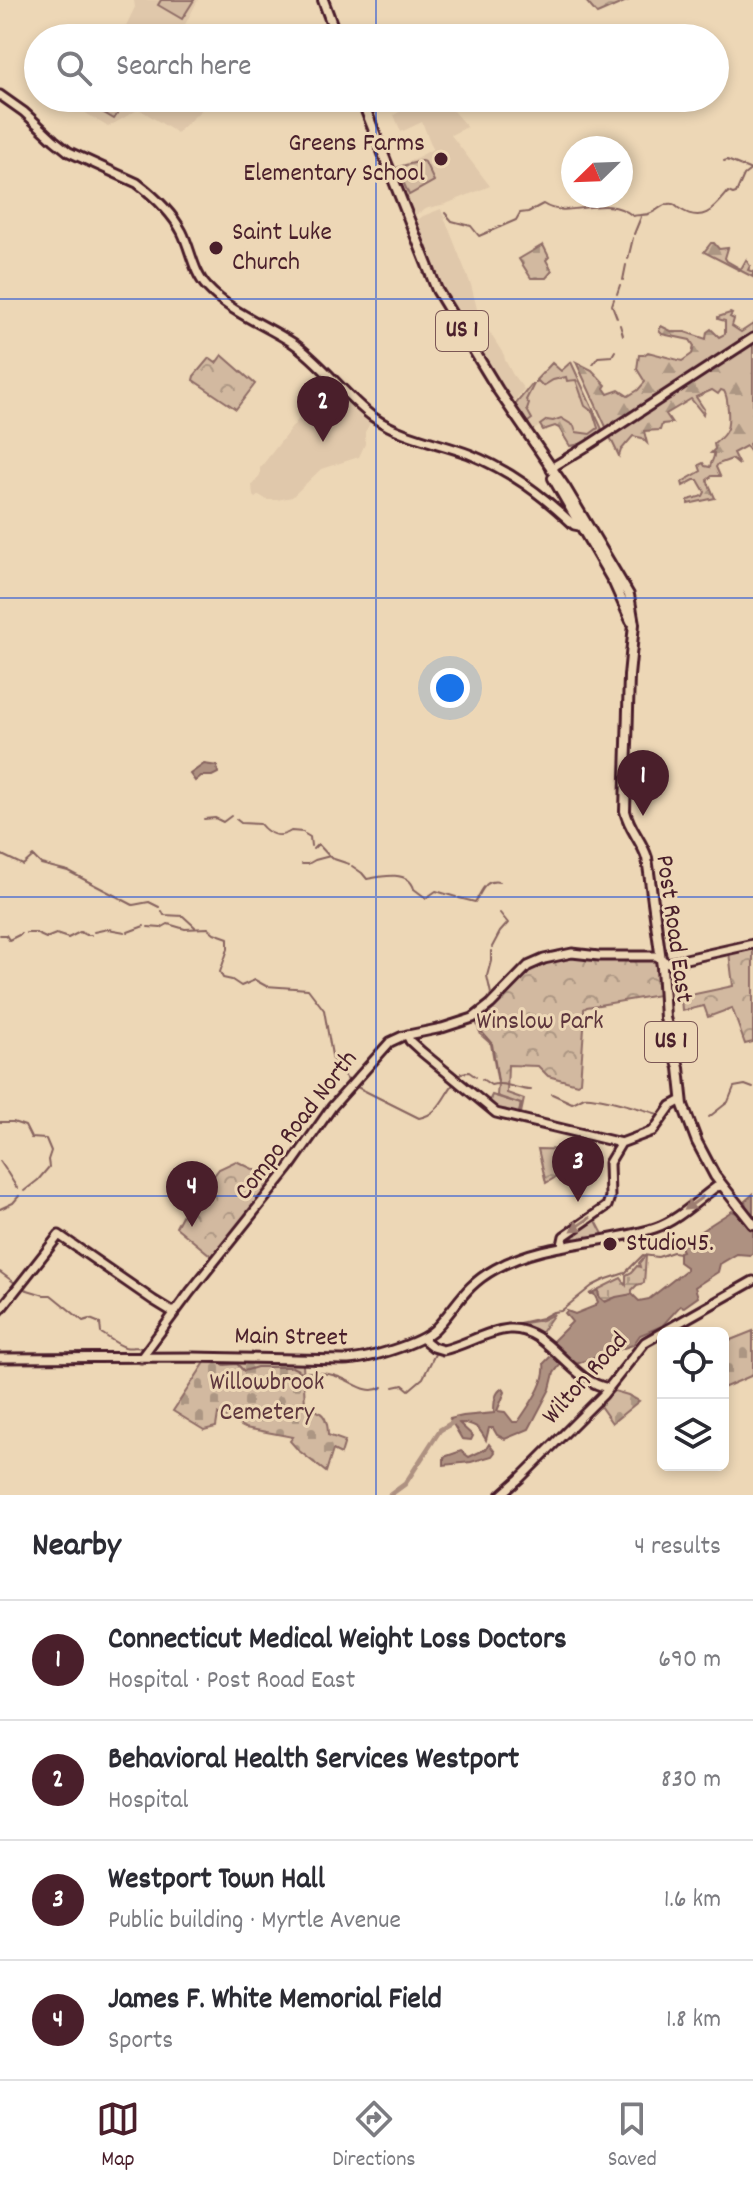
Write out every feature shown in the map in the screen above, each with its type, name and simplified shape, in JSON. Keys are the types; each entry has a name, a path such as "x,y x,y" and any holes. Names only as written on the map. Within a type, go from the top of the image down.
{"main road":[{"path":"323,0 332,24"},
{"path":"0,95 69,152 146,189 178,226 205,286 240,314 300,349 370,415 398,431 496,466 540,494 571,520 580,522"},
{"name":"Post Road East","path":"367,112 437,290 498,390 562,483 580,522"},
{"path":"551,470 753,338"},
{"path":"551,470 589,445"},
{"path":"561,466 558,472 562,483"},
{"name":"Post Road East","path":"551,470 552,477 624,594 634,619 625,811 647,858 661,959 665,1018 679,1070 682,1100 697,1142 722,1186 753,1224"},
{"name":"Compo Road North","path":"141,1358 308,1143 327,1114 396,1038 475,1017 537,961 570,953 644,955 682,960 753,944"},
{"path":"407,1035 418,1048 496,1113 621,1143 652,1132 670,1107 682,1100"},
{"path":"562,1245 563,1237 607,1206 610,1197 609,1165 621,1143"},
{"name":"Main Street","path":"0,1358 367,1358 423,1339 476,1280 518,1259 562,1245 658,1227 722,1186"},
{"path":"0,1310 59,1235 153,1300 176,1311"},
{"name":"Wilton Road","path":"501,1495 609,1388 647,1341 753,1281"},
{"path":"423,1339 436,1348 508,1329 524,1331 539,1338 590,1380 609,1388"}],"shaded area":[{"path":"134,0 198,0 185,24 127,24 135,7"},
{"path":"84,112 134,112 108,127"},
{"path":"144,112 199,112 177,133"},
{"name":"Greens Farms Elementary School","path":"399,112 454,112 467,127 451,135 490,186 411,217 393,170 433,149 422,122 401,132 394,115"},
{"path":"441,209 471,285 480,321 470,337 436,282 414,223"},
{"path":"481,322 524,389 512,404 471,341 480,335 477,328"},
{"path":"566,377 576,380 585,406 593,412 598,428 590,434 575,432 560,418 547,420 533,431 527,423 532,419 525,400 530,388 538,381"},
{"path":"330,379 373,418 365,432 365,444 359,457 321,469 292,497 267,500 259,495 255,498 252,485 260,475 260,468"},
{"path":"204,764 217,766 218,773 201,776 195,781 190,774"},
{"path":"753,1194 753,1253 737,1254 720,1264 718,1272 695,1287 698,1297 684,1307 680,1306 662,1326 640,1335 633,1345 576,1364 567,1356 554,1373 550,1389 529,1429 505,1439 489,1428 486,1440 476,1427 459,1423 473,1436 471,1440 462,1439 450,1419 494,1413 496,1395 503,1388 505,1392 497,1411 505,1412 513,1422 518,1422 540,1386 544,1363 551,1356 552,1342 572,1322 565,1313 567,1311 575,1314 595,1306 598,1302 594,1294 589,1294 598,1290 599,1297 605,1302 632,1294 639,1301 649,1299 686,1270 679,1262 679,1252 682,1251 679,1245 732,1211 742,1215 747,1211 745,1201"},
{"path":"489,1444 495,1452 492,1456 444,1465 444,1457 461,1451 469,1457 486,1449"}],"green space":[{"path":"161,0 194,0 182,19 158,5"},
{"path":"585,0 629,0 597,14"},
{"path":"102,112 119,112 114,119"},
{"path":"425,162 434,181 409,195 397,168"},
{"path":"711,243 719,249 728,248 725,258 741,269 746,260 753,277 704,252"},
{"path":"543,245 552,271 546,278 531,278 519,259"},
{"path":"730,313 734,319 732,326 741,332 753,324 753,333 607,429 576,362 592,370 606,385 604,388 608,394 619,390 628,396 645,382 637,369 639,355 648,352 682,361 692,354 694,346 690,340 662,334 659,331 661,326 673,332 685,332 706,339 711,329 719,337 725,334 725,321 718,317"},
{"path":"753,342 753,440 749,444 753,455 746,446 733,453 739,465 732,459 718,464 716,467 720,476 707,480 715,498 688,504 688,500 703,496 705,492 698,480 683,486 682,482 701,471 699,465 703,463 710,467 714,444 723,436 728,425 724,391 718,394 712,390 696,397 704,409 703,414 691,399 666,414 672,423 662,424 660,430 644,431 647,443 633,436 619,456 609,435"},
{"path":"222,355 255,384 236,409 193,380 209,358 216,363"},
{"path":"571,362 602,429 588,441 570,446 559,428 555,426 543,430 540,425 547,420 561,418 574,426 576,432 590,434 598,428 593,412 585,406 576,380 567,381 566,377 543,386 536,380 552,363 561,371"},
{"path":"532,384 526,400 532,419 527,426 515,405"},
{"path":"753,946 753,1042 745,1044 732,1008 708,1017 704,1006 682,1011 681,997 733,986 729,952"},
{"name":"Winslow Park","path":"569,957 655,960 659,973 659,995 584,1009 580,1082 577,1084 548,1076 538,1066 508,1065 507,1093 524,1099 518,1118 521,1104 497,1096 498,1083 491,1044 481,1035 475,1019 532,968 547,961"},
{"path":"492,1095 521,1104 518,1118 487,1105"},
{"path":"538,1149 575,1150 576,1165 546,1183"},
{"path":"236,1161 278,1181 215,1259 176,1227 187,1206 219,1169"},
{"path":"594,1217 604,1236 575,1241 571,1233"},
{"path":"645,1256 644,1283 637,1285 632,1294 603,1302 598,1294 599,1289 621,1278 626,1285 626,1275 640,1267 639,1263"},
{"path":"554,1314 540,1334 512,1328 512,1325 542,1320"},
{"path":"753,1331 753,1375 729,1385 729,1341"},
{"name":"Willowbrook Cemetery","path":"206,1361 303,1364 305,1406 323,1415 328,1435 345,1441 341,1454 333,1450 326,1472 298,1450 290,1441 293,1437 245,1428 218,1414 216,1427 204,1430 173,1411"},
{"path":"611,1390 639,1401 612,1423 598,1403"}],"waterway":[{"path":"724,161 749,169"},
{"path":"445,213 452,221 471,226 479,236 543,204 564,210 611,206 633,216 649,214 664,205 674,204 688,213 702,215 713,209 728,192 736,193 744,175 753,168"},
{"path":"634,234 641,217"},
{"path":"628,259 633,238"},
{"path":"623,280 626,265"},
{"path":"617,294 620,285"},
{"path":"614,299 612,305 617,318"},
{"path":"620,325 623,335"},
{"path":"593,364 598,357 612,356 615,351"},
{"path":"204,819 215,818 223,822 231,816"},
{"path":"236,819 241,823 260,824 274,834 303,832"},
{"path":"305,834 310,837 311,846"},
{"path":"313,849 318,844 331,858 349,864"},
{"path":"0,854 23,865 33,856 41,864 68,871 133,905 149,902 159,907"},
{"path":"302,864 330,856"},
{"path":"352,866 367,879 394,876 407,879 426,898 436,891 456,897"},
{"path":"459,898 475,902 487,884 499,882"},
{"path":"162,911 164,915 183,916 195,927"},
{"path":"492,947 508,923 500,913"},
{"path":"148,927 161,928 168,924 185,929 208,928 228,938 228,949 220,972 223,978 241,986 255,980 266,986 308,989 324,1010 333,1061 350,1083"},
{"path":"128,932 144,926"},
{"path":"94,932 108,929 125,932"},
{"path":"26,933 46,938 56,934 68,938 80,932 91,935"},
{"path":"0,935 6,935 9,940 21,934"},
{"path":"484,1006 491,994 487,976 491,951"},
{"path":"484,1014 481,1031 492,1044 498,1081"},
{"path":"459,1077 461,1073 469,1072 476,1077"},
{"path":"482,1079 491,1085 531,1090"},
{"path":"355,1086 419,1118 432,1113 455,1082"},
{"path":"709,1117 728,1102 734,1087 745,1085 753,1088"},
{"path":"552,1094 572,1103 590,1097 662,1115"},
{"path":"0,1122 25,1126 31,1138 46,1139 51,1151 49,1167 24,1191"},
{"path":"0,1161 6,1170"},
{"path":"7,1172 17,1188"},
{"path":"0,1209 19,1196"},
{"path":"501,1327 561,1311 592,1286 625,1273 643,1255 658,1257 679,1253"},
{"path":"0,1272 15,1283"},
{"path":"21,1288 51,1295 83,1321 90,1319 100,1323 101,1333 122,1346 145,1349"},
{"path":"441,1348 468,1338"},
{"path":"151,1352 183,1353"},
{"path":"394,1387 403,1385 409,1390 423,1378 436,1352"},
{"path":"218,1362 237,1364 244,1371 257,1367 290,1367"},
{"path":"292,1367 302,1372"},
{"path":"305,1372 335,1376 371,1390 383,1387"},
{"path":"390,1495 405,1484 440,1430 457,1420"}],"place":[{"name":"Greens Farms Elementary School","path":"441,159"},
{"name":"Saint Luke Church","path":"216,248"},
{"name":"Behavioral Health Services Westport","path":"323,442"},
{"name":"Connecticut Medical Weight Loss Doctors","path":"643,816"},
{"name":"Westport Town Hall","path":"578,1202"},
{"name":"James F. White Memorial Field","path":"192,1227"},
{"name":"Studio45.","path":"610,1244"}]}
